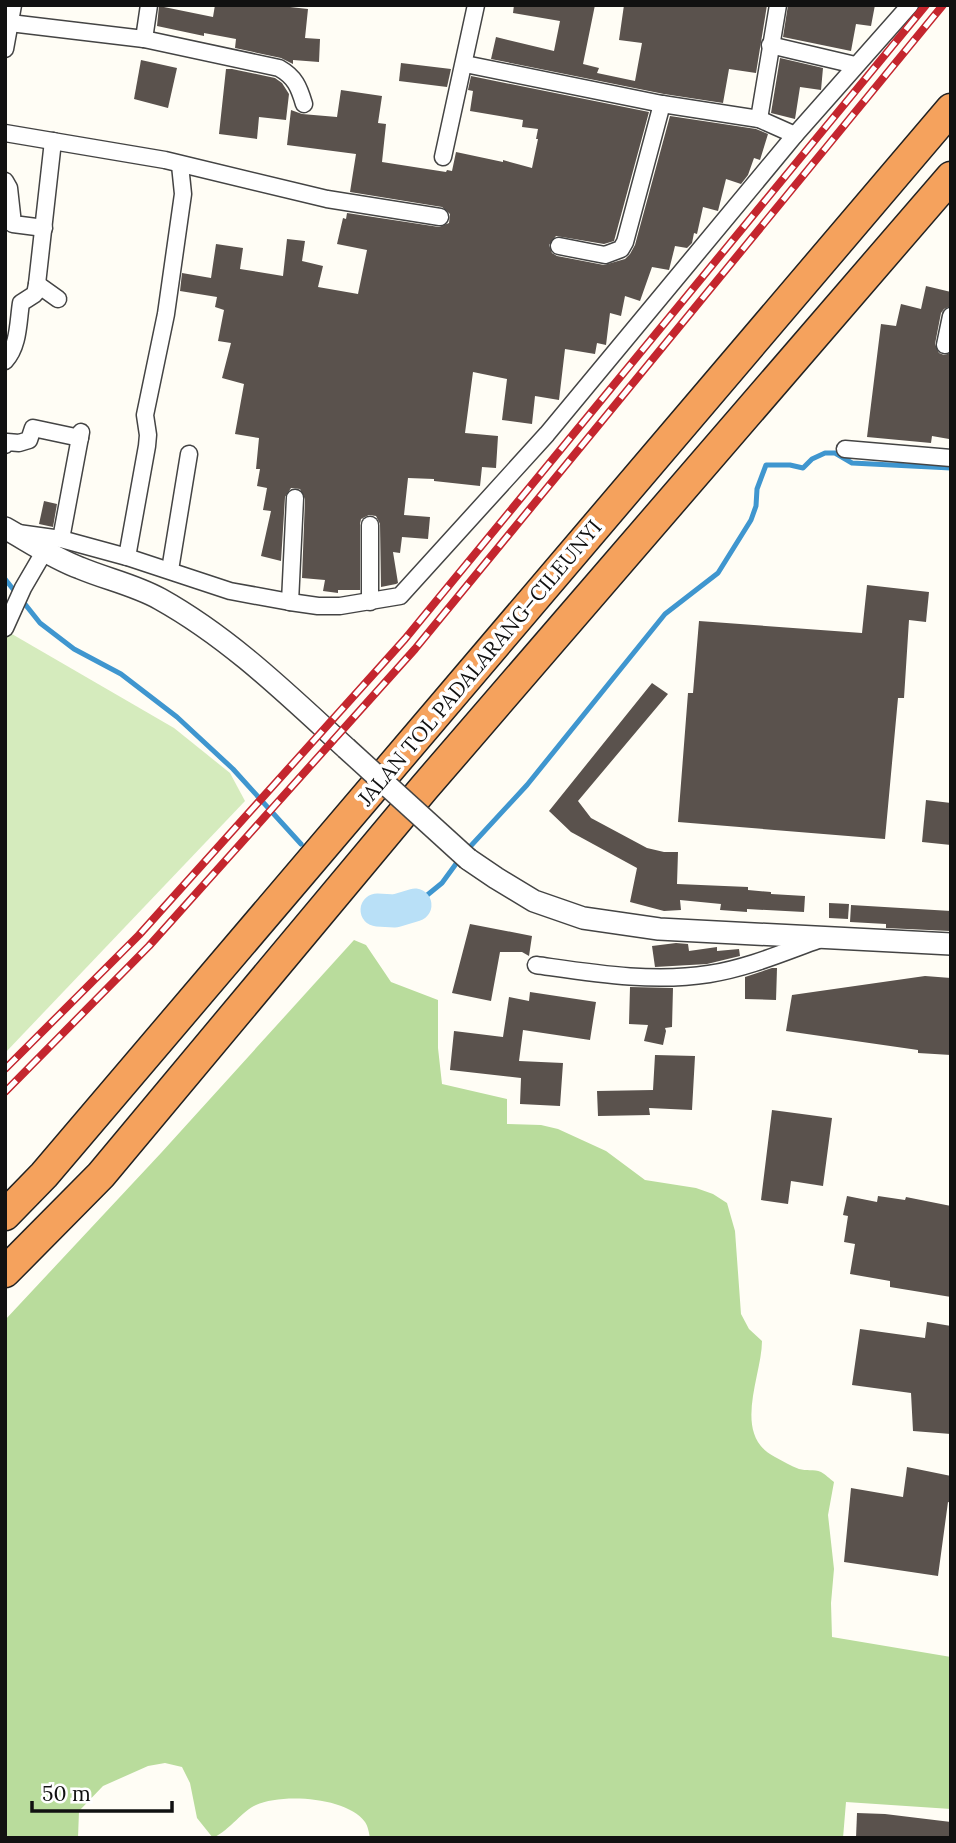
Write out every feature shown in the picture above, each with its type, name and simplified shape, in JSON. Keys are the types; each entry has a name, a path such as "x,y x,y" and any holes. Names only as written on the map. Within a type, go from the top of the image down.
{"highway":[{"name":"JALAN TOL PADALARANG–CILEUNYI","path":"5,1215 44,1175 951,109"},
{"name":"JALAN TOL PADALARANG–CILEUNYI","path":"5,1272 101,1175 424,788 951,177"}],"street":[{"path":"5,49 13,5"},
{"path":"144,39 149,5"},
{"path":"443,157 476,5"},
{"path":"759,120 769,45 778,5"},
{"path":"9,530 53,546 127,557 230,592 318,606 370,602 400,596 547,434 795,135 910,5"},
{"path":"10,23 144,39 279,68 290,74 298,86 304,104"},
{"path":"769,45 855,65"},
{"path":"465,64 662,104 759,120 795,135"},
{"path":"559,246 605,254 621,249 662,104"},
{"path":"5,133 165,160 327,199 440,217"},
{"path":"5,360 16,338 21,303 35,294 53,141"},
{"path":"127,557 147,446 147,406 166,314 183,194 180,165"},
{"path":"5,181 9,188 13,224 44,228"},
{"path":"37,284 58,299"},
{"path":"945,345 951,316"},
{"path":"5,445 8,442 29,440 33,428 81,435 53,546 23,587 8,622"},
{"path":"845,449 951,458"},
{"path":"170,570 189,454"},
{"path":"290,602 295,498"},
{"path":"370,525 370,602"},
{"path":"53,546 80,568 157,597 200,623 279,686 468,859 534,901 583,918 659,929 951,944"},
{"path":"536,964 647,977 708,974 777,956 820,939"}],"green space":[{"path":"5,630 174,728 230,773 245,801 5,1053"},
{"path":"354,940 366,945 391,982 438,1000 438,1048 442,1084 507,1099 507,1124 541,1125 558,1129 606,1151 645,1180 696,1188 727,1203 735,1231 741,1314 749,1329 762,1341 752,1404 754,1435 762,1447 775,1457 799,1469 821,1472 834,1482 828,1515 834,1569 832,1637 951,1657 951,1809 846,1802 843,1838 370,1838 365,1822 344,1807 314,1800 281,1799 256,1805 213,1838 197,1818 190,1783 182,1767 165,1763 148,1766 103,1786 79,1811 78,1838 5,1838 5,1320"}],"building":[{"path":"215,5 272,5 308,9 305,38 320,39 319,62 293,60 293,64 281,58 235,48 236,39 204,33 204,36 157,26 159,6 213,17"},
{"path":"514,5 595,5 583,64 599,68 597,73 635,81 642,43 619,40 624,5 767,5 756,73 729,69 723,103 664,94 491,59 496,37 554,51 560,21 513,13"},
{"path":"788,5 875,5 871,26 856,24 851,51 783,37"},
{"path":"780,58 823,68 821,90 800,87 795,119 771,113"},
{"path":"141,60 177,68 168,108 134,99"},
{"path":"401,63 451,69 447,87 399,81"},
{"path":"226,69 275,78 282,83 289,94 286,120 259,117 257,139 219,134"},
{"path":"471,76 649,112 614,241 604,244 556,236 549,245 552,253 557,256 604,265 625,259 630,254 635,245 670,116 756,129 768,134 760,160 754,158 748,175 741,184 726,179 718,211 703,207 697,234 694,233 692,243 687,248 675,246 669,270 652,267 640,301 625,296 621,316 610,313 606,345 597,343 595,354 565,349 559,400 535,396 532,424 502,420 507,379 473,372 465,433 498,436 496,468 482,467 480,486 408,478 404,515 430,517 428,539 402,537 400,553 393,552 398,583 381,587 380,524 376,516 369,515 361,519 360,524 360,590 338,590 338,593 323,591 325,580 302,578 305,499 300,489 291,488 285,497 281,561 261,556 271,511 263,510 267,488 257,486 260,469 256,469 259,438 235,434 244,384 222,378 231,343 218,341 224,310 215,307 217,297 180,291 182,273 211,278 216,244 243,248 240,269 283,276 287,239 305,241 302,261 323,266 318,287 358,294 367,250 337,244 343,218 346,219 347,213 439,227 449,223 450,214 442,207 350,192 356,154 287,145 291,110 302,114 337,117 341,90 382,96 378,123 386,124 382,162 446,172 452,171 456,152 532,168 538,129 522,127 523,120 470,111 473,91 468,90"},
{"path":"926,286 951,292 951,306 941,313 935,344 939,353 951,353 949,439 932,436 931,443 867,437 881,324 896,326 901,304 921,309"},
{"path":"44,501 57,504 53,527 39,524"},
{"path":"867,585 929,592 926,622 909,620 904,698 898,698 885,839 678,822 688,693 693,693 699,621 862,633"},
{"path":"652,683 668,694 578,801 591,818 647,848 678,852 677,884 748,887 748,890 771,894 805,896 804,912 720,910 721,904 680,900 681,910 664,911 630,902 637,868 571,832 549,811"},
{"path":"926,800 951,803 951,845 922,842"},
{"path":"829,903 849,904 848,919 829,918"},
{"path":"851,905 951,911 950,931 886,928 886,924 850,922"},
{"path":"470,924 532,936 529,956 522,952 500,952 491,1001 452,993"},
{"path":"688,944 689,951 717,947 717,951 739,949 740,956 707,964 655,967 652,946"},
{"path":"777,968 776,1000 745,999 745,977"},
{"path":"925,976 951,978 951,1055 918,1053 918,1050 786,1031 792,995"},
{"path":"630,987 673,988 672,1027 665,1028 663,1045 644,1041 648,1025 629,1024"},
{"path":"530,992 596,1002 590,1040 523,1030 519,1061 563,1063 560,1106 520,1104 521,1078 450,1070 454,1031 503,1037 509,997 529,1001"},
{"path":"655,1055 695,1056 692,1110 649,1108 650,1115 598,1116 597,1091 653,1090"},
{"path":"772,1110 832,1118 823,1186 791,1181 788,1204 761,1200"},
{"path":"847,1196 877,1202 878,1196 905,1200 906,1197 951,1206 951,1297 890,1287 890,1281 850,1274 855,1244 844,1242 848,1216 843,1215"},
{"path":"927,1322 951,1326 951,1434 913,1431 911,1393 852,1385 860,1329 925,1338"},
{"path":"907,1467 951,1476 951,1503 948,1502 938,1576 844,1562 851,1488 903,1497"},
{"path":"857,1813 951,1822 951,1838 856,1838"}],"waterway":[{"path":"467,850 527,785 665,614 718,573 751,520 756,506 757,489 766,465 803,468 812,459 825,453 835,453 852,463 951,468"},
{"path":"5,579 40,623 74,649 121,674 177,717 233,769 301,844"},
{"path":"415,905 442,883 461,857"},
{"path":"377,910 395,911 415,905"}],"railway":[{"path":"5,1069 139,935 405,639 926,5"},
{"path":"5,1092 149,946 415,649 943,5"}]}
